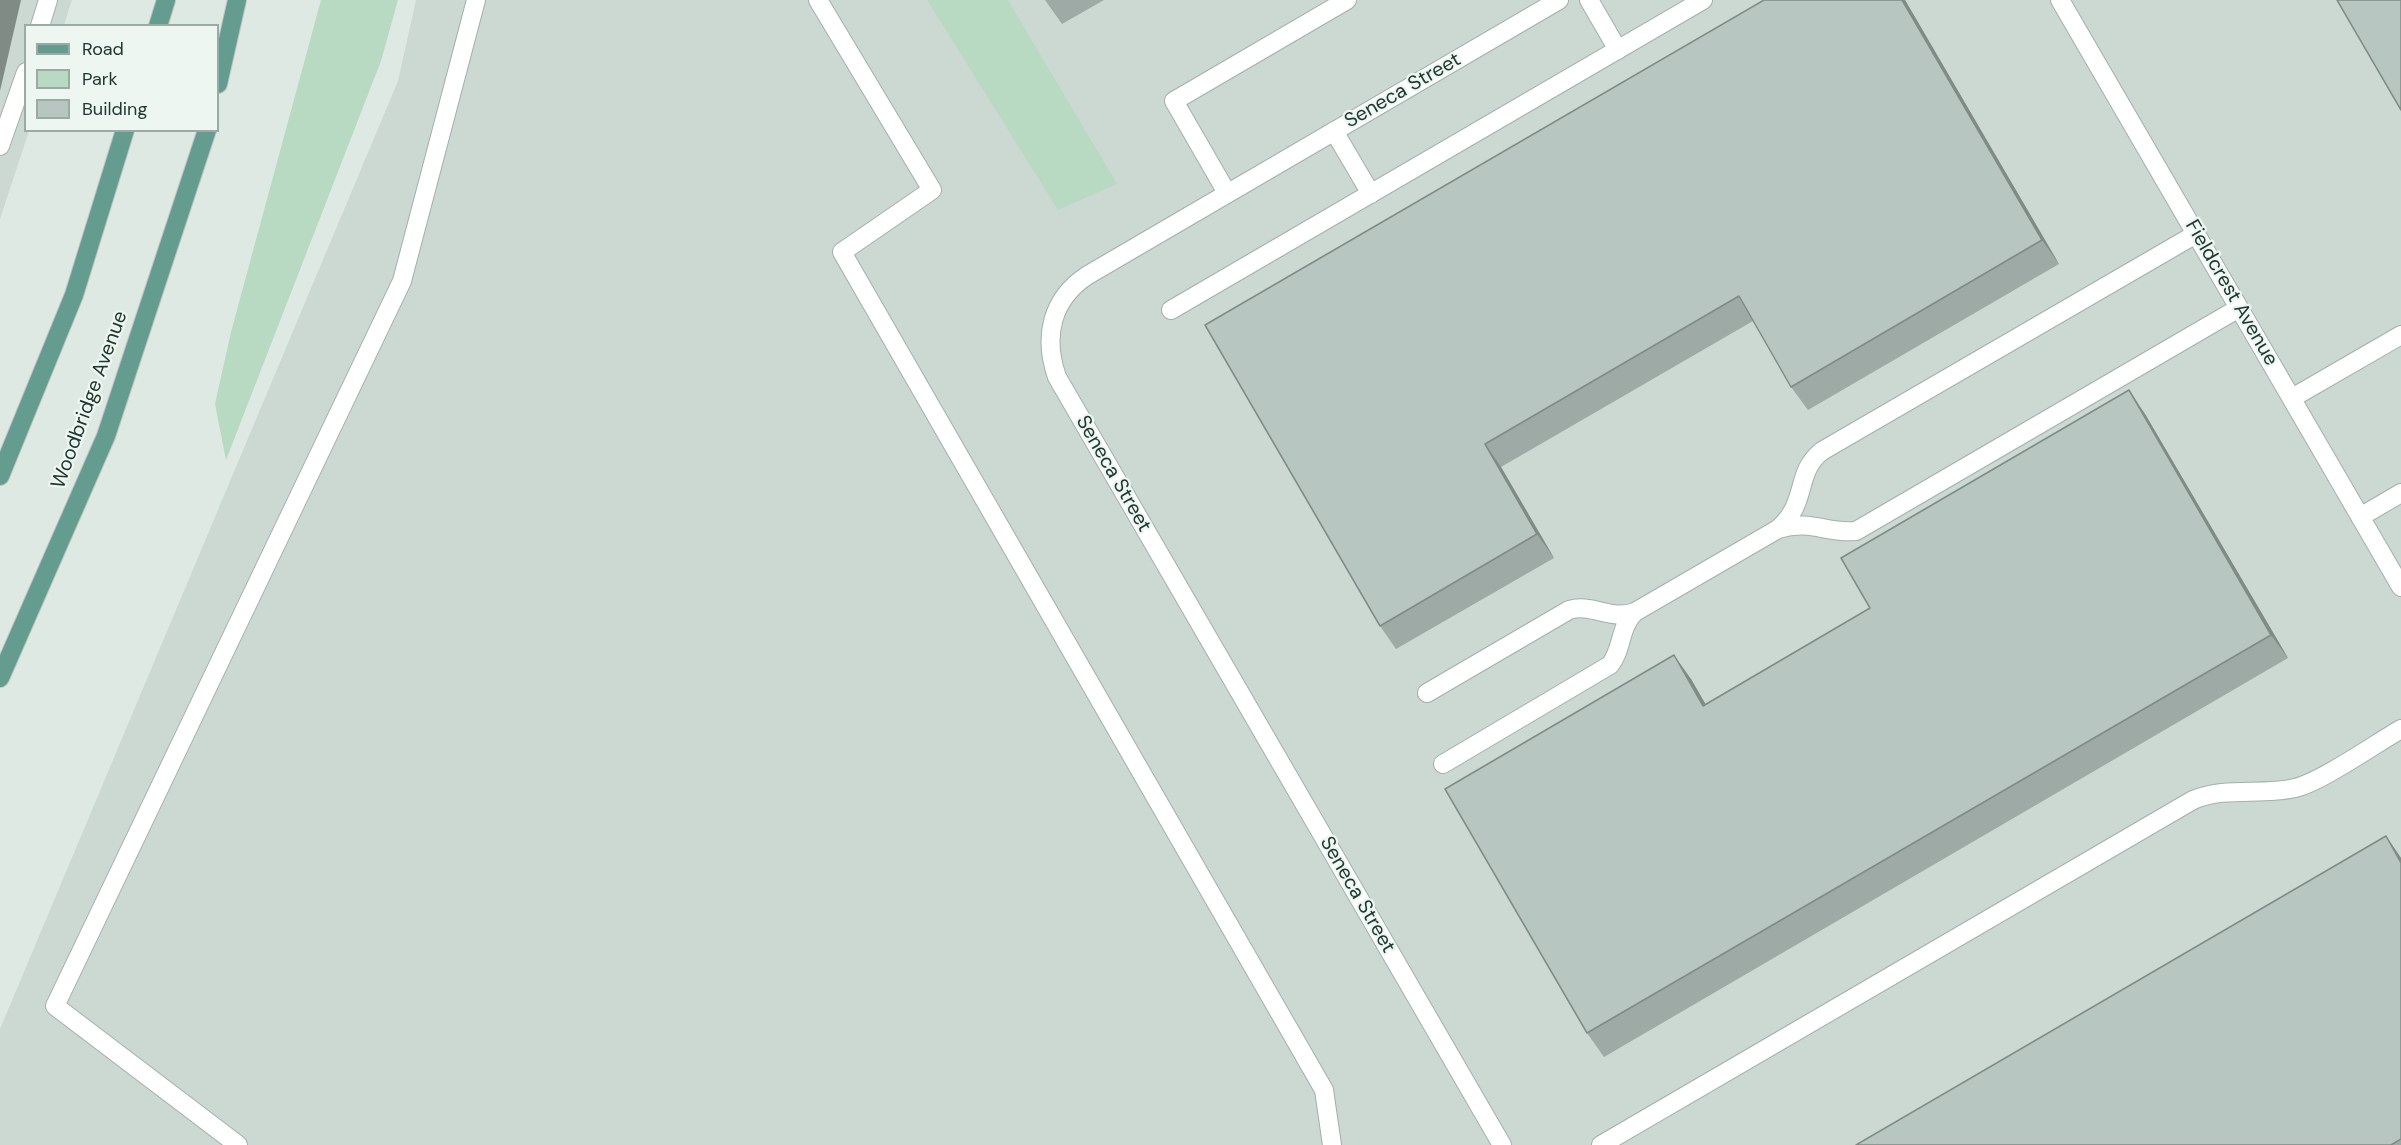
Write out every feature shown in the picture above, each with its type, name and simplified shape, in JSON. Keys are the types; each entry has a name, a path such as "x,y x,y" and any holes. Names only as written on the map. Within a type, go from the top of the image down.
{"main road":[{"path":"159,24 166,0"},
{"path":"219,80 237,0"},
{"path":"0,476 74,295 124,132"},
{"name":"Woodbridge Avenue","path":"0,678 106,436 206,132"}],"street":[{"path":"41,24 48,0"},
{"path":"238,1145 55,1006 402,281 476,0"},
{"path":"818,0 932,190 842,252 1324,1090 1332,1145"},
{"path":"1227,193 1174,101 1347,0"},
{"name":"Seneca Street","path":"1502,1145 1057,377 1051,362 1050,335 1057,307 1075,283 1559,0"},
{"path":"1589,0 1618,50"},
{"path":"1171,310 1703,0"},
{"name":"Fieldcrest Avenue","path":"2060,0 2401,587"},
{"path":"0,146 24,78"},
{"path":"1334,131 1371,194"},
{"path":"1427,693 1569,610 1586,607 1617,616 1635,612 1778,529 1794,513 1809,463 1822,451 2196,234"},
{"path":"1778,529 1809,524 1837,531 1856,531 2239,308"},
{"path":"2292,398 2401,334"},
{"path":"2360,517 2401,493"},
{"path":"1443,764 1604,670 1616,658 1625,625 1635,612"},
{"path":"1601,1145 2193,800 2213,793 2275,792 2298,787 2401,729"}],"shaded area":[{"path":"0,0 72,0 64,24 24,24 24,132 29,132 0,219"},
{"path":"416,0 2401,0 2401,1145 0,1145 0,1029 398,81"}],"green space":[{"path":"321,0 398,0 381,61 226,460 215,404 231,332"},
{"path":"927,0 1008,0 1117,184 1058,210"}],"building":[{"path":"1764,0 1902,0 2042,240 1791,387 1739,296 1485,444 1537,534 1380,626 1205,325"},
{"path":"2337,0 2401,0 2401,110"},
{"path":"2129,390 2271,635 1587,1033 1445,789 1674,655 1703,706 1870,608 1841,558"},
{"path":"2386,836 2401,863 2401,1139 2391,1145 1856,1145"}]}
